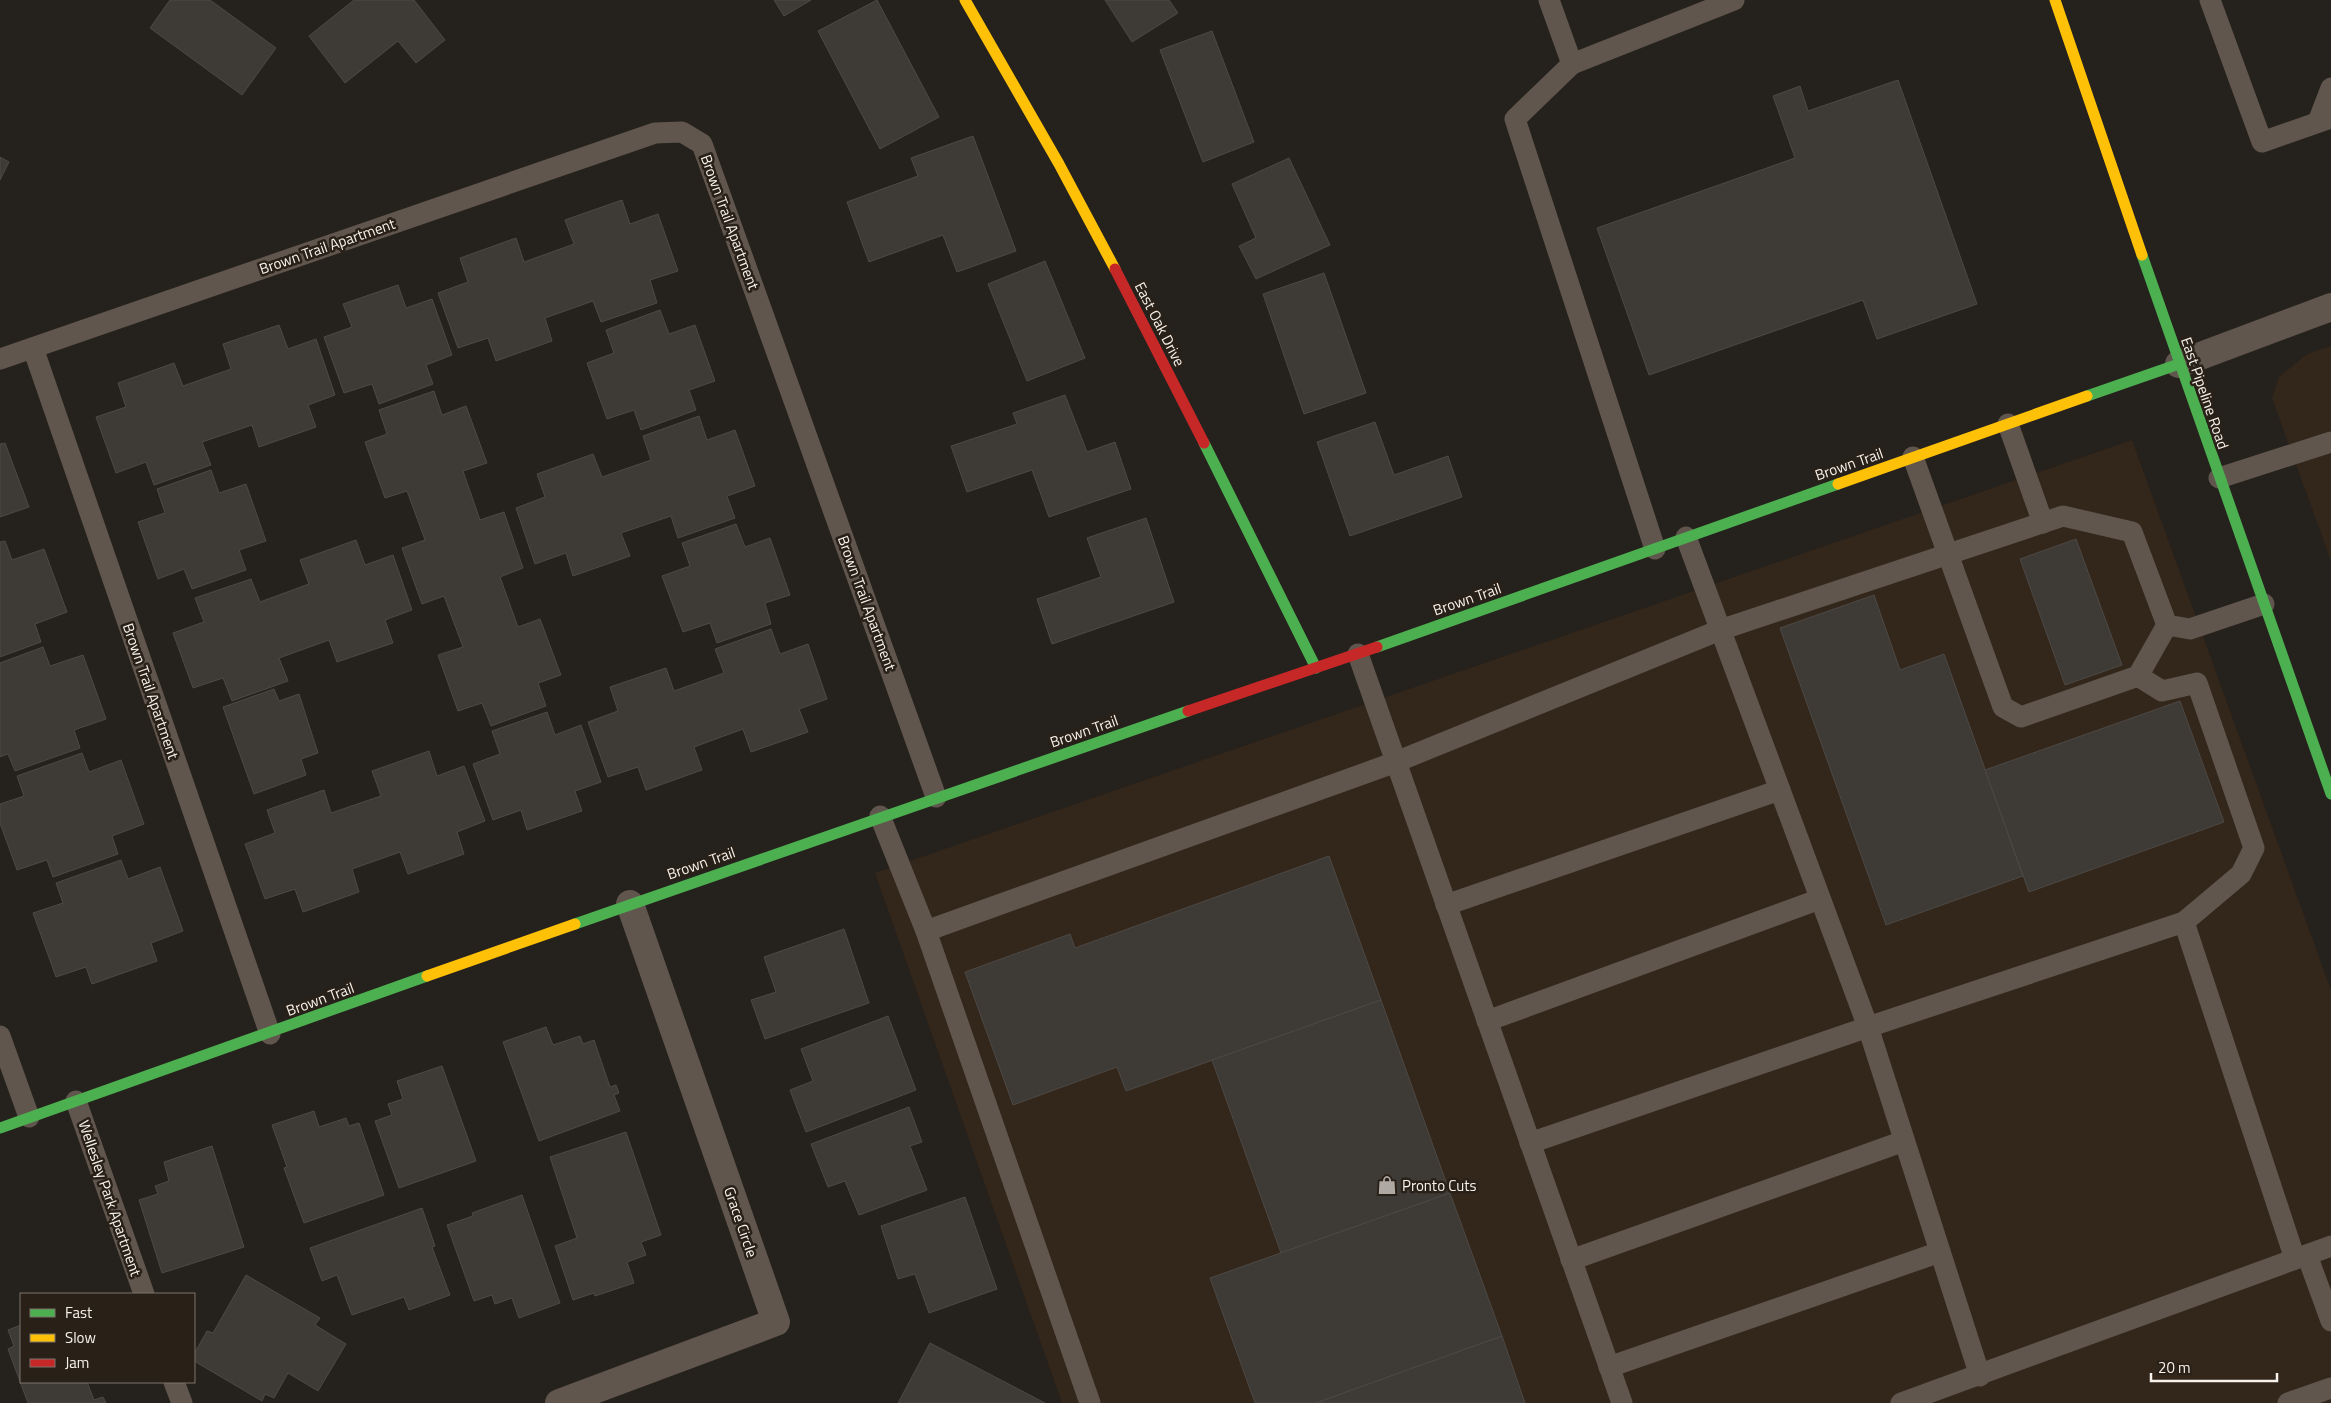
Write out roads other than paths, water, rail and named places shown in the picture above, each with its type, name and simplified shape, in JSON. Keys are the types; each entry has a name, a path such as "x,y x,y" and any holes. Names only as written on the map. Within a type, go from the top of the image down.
{"main road":[{"name":"East Oak Drive","path":"965,0 1008,72 1144,323 1316,668"},
{"name":"East Pipeline Road","path":"2055,0 2179,364 2331,794"},
{"name":"Brown Trail","path":"0,1128 270,1034 880,816 1358,654 2179,364"}],"street":[{"path":"2179,364 2331,307"},
{"name":"Grace Circle","path":"559,1403 776,1322 630,904"}],"lane":[{"path":"1549,0 1572,64"},
{"path":"1655,549 1515,118 1572,64 1734,0"},
{"path":"2210,0 2262,142 2324,120 2331,88"},
{"name":"Brown Trail Apartment","path":"0,359 655,133 682,132 702,144 936,797"},
{"name":"Brown Trail Apartment","path":"33,348 270,1034"},
{"path":"2008,424 2042,523"},
{"path":"2219,478 2331,442"},
{"path":"1913,457 2003,707 2021,717 2138,676 2167,625"},
{"path":"926,931 1396,762 1720,630 2063,516 2132,532 2167,625"},
{"path":"1686,538 1868,1027 1980,1376"},
{"path":"2167,625 2190,629 2264,604"},
{"path":"1358,654 1622,1403"},
{"path":"1530,1143 1868,1027 2184,922 2241,874 2254,848 2197,683 2162,691 2138,676"},
{"path":"1446,905 1780,790"},
{"path":"880,816 926,931 1090,1403"},
{"path":"1487,1021 1820,900"},
{"path":"2184,922 2301,1257 2331,1321"},
{"path":"0,1036 29,1117"},
{"name":"Wellesley Park Apartment","path":"76,1101 144,1293"},
{"path":"1571,1260 1904,1141"},
{"path":"1901,1403 1980,1376 2331,1246"},
{"path":"1608,1367 1940,1252"},
{"path":"174,1383 182,1403"},
{"path":"2288,1403 2331,1388"}],"place":[{"name":"Pronto Cuts","path":"1387,1185"}]}
